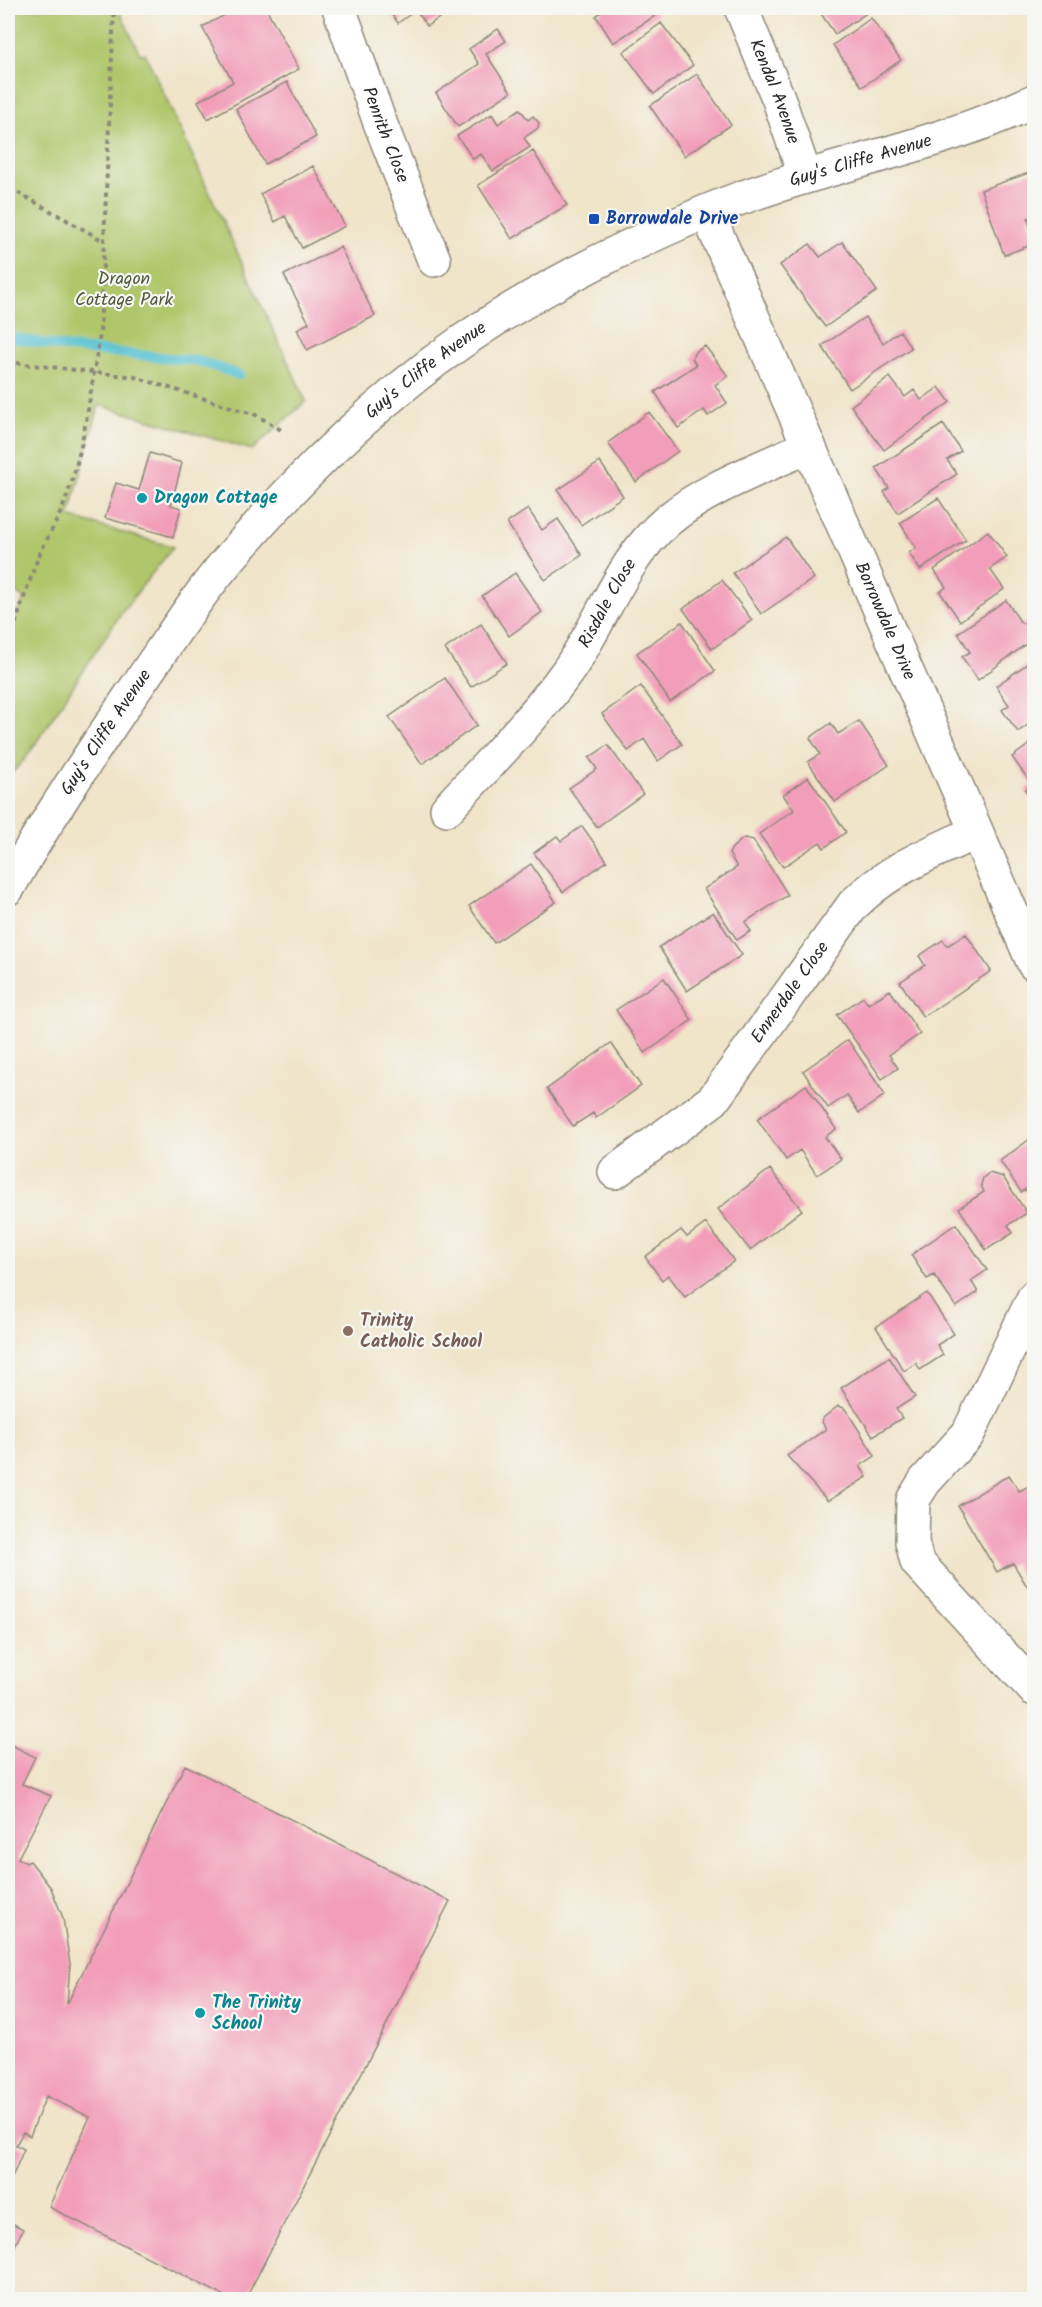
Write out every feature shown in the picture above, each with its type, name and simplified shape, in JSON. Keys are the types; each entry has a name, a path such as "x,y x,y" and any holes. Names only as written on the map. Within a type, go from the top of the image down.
{"street":[{"name":"Penrith Close","path":"339,8 379,120 434,261"},
{"name":"Kendal Avenue","path":"741,8 779,100 805,176"},
{"name":"Guy's Cliffe Avenue","path":"8,888 18,846 81,768 199,598 228,561 324,455 415,377 485,326 585,267 707,212 805,176 897,151 1007,114 1035,101"},
{"name":"Borrowdale Drive","path":"707,212 1035,964"},
{"name":"Risdale Close","path":"447,809 526,723 562,679 580,652 620,578 652,535 683,508 709,493 809,446"},
{"name":"Ennerdale Close","path":"615,1172 713,1100 833,932 853,905 870,888 888,874 921,856 976,832"},
{"path":"1035,1297 973,1425 913,1500 911,1520 916,1562 1035,1689"}],"path":[{"path":"8,650 39,556 60,516 68,494 80,453 94,371 100,334 102,240 114,8"},
{"path":"10,188 102,240"},
{"path":"8,362 135,377 256,415 283,430"}],"green space":[{"name":"Dragon Cottage Park","path":"8,8 118,8 140,54 145,53 306,401 252,450 99,405 69,517 173,547 121,613 26,758 8,777 8,632 24,599 8,587"}],"building":[{"path":"238,8 266,8 299,69 208,119 198,101 233,82 202,27"},
{"path":"387,8 454,8 427,26 416,10 398,23"},
{"path":"606,8 654,8 658,14 613,43 596,16"},
{"path":"817,8 874,8 835,34"},
{"path":"871,18 901,60 862,87 833,45"},
{"path":"661,23 693,65 654,94 623,52"},
{"path":"498,29 506,41 486,54 511,92 458,127 436,93 479,64 469,49"},
{"path":"697,74 731,125 684,156 650,106"},
{"path":"287,82 316,137 265,164 236,109"},
{"path":"520,109 528,120 533,116 539,123 538,128 524,138 530,147 493,171 481,154 473,159 457,136 492,114 498,124"},
{"path":"533,151 567,205 512,239 478,185"},
{"path":"313,166 345,226 302,248 285,216 275,222 260,194"},
{"path":"1034,171 1034,216 1028,218 1034,244 1004,255 981,190"},
{"path":"842,242 877,291 825,327 780,265 810,244 820,257"},
{"path":"340,247 375,316 307,350 297,329 309,323 284,275"},
{"path":"865,317 883,343 900,331 911,348 850,389 822,346"},
{"path":"705,346 728,376 715,385 727,403 708,416 704,410 678,428 655,392 696,365 692,358 695,352"},
{"path":"890,377 905,397 914,390 921,400 939,387 950,402 884,450 851,406"},
{"path":"649,412 678,451 636,482 608,443"},
{"path":"943,424 961,451 947,460 957,474 898,513 884,492 889,488 876,468"},
{"name":"Dragon Cottage","path":"150,453 182,463 171,505 181,508 173,537 105,518 116,483 139,490"},
{"path":"600,462 623,496 581,525 558,490"},
{"path":"938,498 966,540 920,570 909,553 916,548 900,523"},
{"path":"528,509 542,530 558,519 582,555 545,580 507,523"},
{"path":"988,531 1007,557 990,569 1004,589 960,621 940,592 946,587 934,570"},
{"path":"786,537 814,578 761,614 733,573"},
{"path":"515,573 542,612 509,636 482,596"},
{"path":"722,580 752,620 712,649 683,609"},
{"path":"1006,600 1021,623 1030,623 1034,630 1034,638 978,680 962,657 970,652 958,633"},
{"path":"682,622 715,671 670,702 637,653"},
{"path":"481,624 507,663 471,687 445,649"},
{"path":"1034,659 1034,720 1018,732 1002,710 1009,705 996,686"},
{"path":"445,678 477,725 422,764 389,717"},
{"path":"641,686 682,744 658,761 644,739 628,751 602,714"},
{"path":"859,721 889,765 835,802 808,762 820,754 810,738 831,723 838,734"},
{"path":"1034,741 1034,803 1025,790 1032,785 1012,757"},
{"path":"608,745 643,794 597,827 569,788 597,769 589,758"},
{"path":"808,777 846,832 824,848 820,842 783,867 759,834 794,810 783,795"},
{"path":"582,826 607,861 563,892 534,853 557,836 561,841"},
{"path":"744,838 753,840 788,895 745,922 751,931 737,940 704,889 737,867 729,854 732,848"},
{"path":"531,864 556,902 494,943 469,906"},
{"path":"713,912 742,955 687,991 659,947"},
{"path":"966,934 991,971 923,1017 900,982 925,965 919,956 943,940 947,946"},
{"path":"664,978 692,1020 645,1053 616,1010"},
{"path":"890,990 920,1034 889,1055 898,1068 882,1079 837,1015 863,997 868,1004"},
{"path":"848,1040 885,1095 859,1113 847,1095 828,1108 803,1071"},
{"path":"611,1043 641,1086 596,1118 593,1113 573,1126 547,1089"},
{"path":"806,1085 836,1129 825,1137 841,1159 817,1175 800,1150 786,1160 757,1119"},
{"path":"1034,1136 1034,1197 1032,1199 1025,1189 1021,1192 1000,1161"},
{"path":"770,1169 802,1210 750,1250 718,1209"},
{"path":"989,1173 1003,1177 1027,1213 1008,1225 1013,1233 986,1250 959,1208 984,1192 981,1185 983,1178"},
{"path":"706,1223 734,1261 685,1297 668,1275 662,1280 645,1257 681,1230 687,1237"},
{"path":"956,1224 987,1270 971,1281 978,1292 956,1307 934,1275 927,1279 911,1255"},
{"path":"927,1293 954,1334 937,1345 943,1355 920,1370 916,1363 904,1371 876,1327"},
{"path":"889,1357 915,1397 896,1409 902,1418 873,1436 841,1388"},
{"path":"838,1406 844,1408 848,1413 875,1456 860,1466 867,1477 828,1501 787,1456 826,1429 822,1422 823,1418"},
{"path":"1009,1475 1019,1491 1034,1484 1034,1598 1013,1563 997,1572 958,1506"},
{"name":"The Trinity School","path":"8,1743 35,1757 22,1784 51,1796 18,1858 26,1863 30,1861 51,1888 63,1918 70,1964 67,2004 185,1765 450,1901 245,2300 232,2300 49,2207 90,2117 46,2096 30,2136 23,2132 16,2145 24,2149 8,2187"},
{"path":"8,2221 23,2229 8,2260"}],"waterway":[{"path":"8,337 69,348 199,361 239,375"}],"place":[{"name":"Borrowdale Drive","path":"594,219"},
{"name":"Dragon Cottage","path":"142,498"},
{"name":"Trinity Catholic School","path":"348,1331"},
{"name":"The Trinity School","path":"200,2013"}]}
